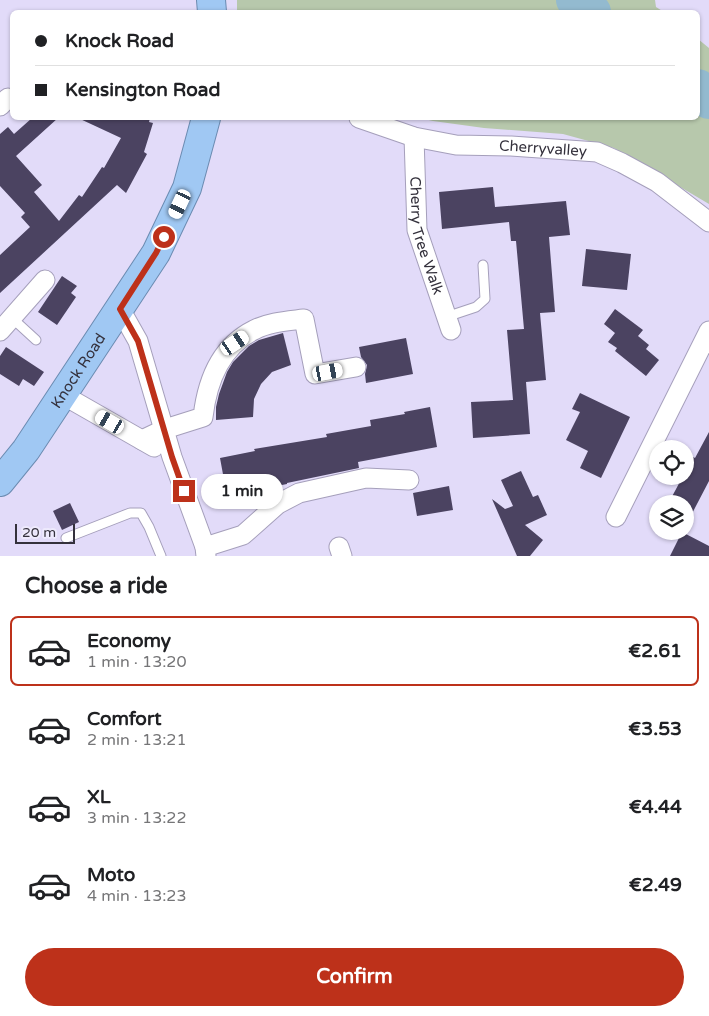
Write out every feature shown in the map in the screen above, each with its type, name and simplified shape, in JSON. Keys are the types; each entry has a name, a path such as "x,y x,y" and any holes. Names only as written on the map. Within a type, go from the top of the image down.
{"highway":[{"name":"Knock Road","path":"0,482 26,450 156,253 187,188 205,120"}],"street":[{"name":"Cherryvalley","path":"365,120 414,137 456,145 511,146 596,152 622,163 657,182 709,222"},
{"name":"Cherry Tree Walk","path":"414,137 417,230 448,324"},
{"path":"6,325 46,280"},
{"path":"120,309 138,341 172,457 205,552 243,535 278,504 299,493 366,478 409,480"},
{"path":"142,440 165,429 203,417 205,397 221,358 235,343 254,330 276,323 304,319 314,374 356,367"},
{"path":"616,517 709,331"},
{"path":"63,395 172,457"}],"lane":[{"path":"448,324 476,307 485,299 483,265"},
{"path":"6,325 36,340"},
{"path":"66,538 130,513 141,513 161,556"}],"green space":[{"path":"237,0 655,0 656,7 661,10 237,10"},
{"path":"700,41 709,48 709,204 614,148 563,134 484,128 429,120 700,120"}],"building":[{"path":"30,120 56,120 16,156 42,185 34,192 59,221 79,195 82,197 102,167 104,168 121,138 82,120 150,120 149,122 153,123 144,152 147,154 126,193 117,185 0,293 0,255 30,227 21,217 25,213 0,186 0,134 8,127 14,134"},
{"path":"493,187 495,207 566,201 570,235 549,237 555,312 540,313 546,380 526,382 530,434 473,438 471,402 513,400 507,330 524,329 516,241 511,241 509,222 442,229 439,192"},
{"path":"586,249 631,254 627,290 582,286"},
{"path":"62,276 77,286 71,293 76,297 57,325 38,312"},
{"path":"615,309 643,330 638,336 649,345 646,349 659,360 646,376 615,351 617,348 608,342 615,333 604,324"},
{"path":"283,333 291,365 272,372 261,384 254,399 253,417 216,420 219,394 233,362 249,346 259,340"},
{"path":"406,338 413,374 366,383 367,365 361,357 359,347"},
{"path":"6,347 44,372 34,386 23,379 19,386 0,374 0,356"},
{"path":"580,393 630,417 601,478 580,468 588,451 566,440 580,412 572,409"},
{"path":"430,407 437,447 358,462 359,468 227,496 220,458 255,451 254,449 327,437 326,434 371,426 370,420 405,414 404,412"},
{"path":"709,432 709,481 694,510 694,495 673,495 678,485 694,485 695,458"},
{"path":"521,471 533,497 538,495 547,515 525,525 543,540 530,556 517,556 492,499 505,509 513,506 501,480"},
{"path":"449,486 453,510 417,516 413,493"},
{"path":"70,503 79,522 62,530 53,511"},
{"path":"694,538 709,546 709,556 670,556 678,540 694,540"}],"waterway":[{"path":"574,0 590,10"},
{"path":"700,90 709,101"}],"route":[{"path":"164,237 156,253 120,309 138,341 172,457 184,491"}]}
